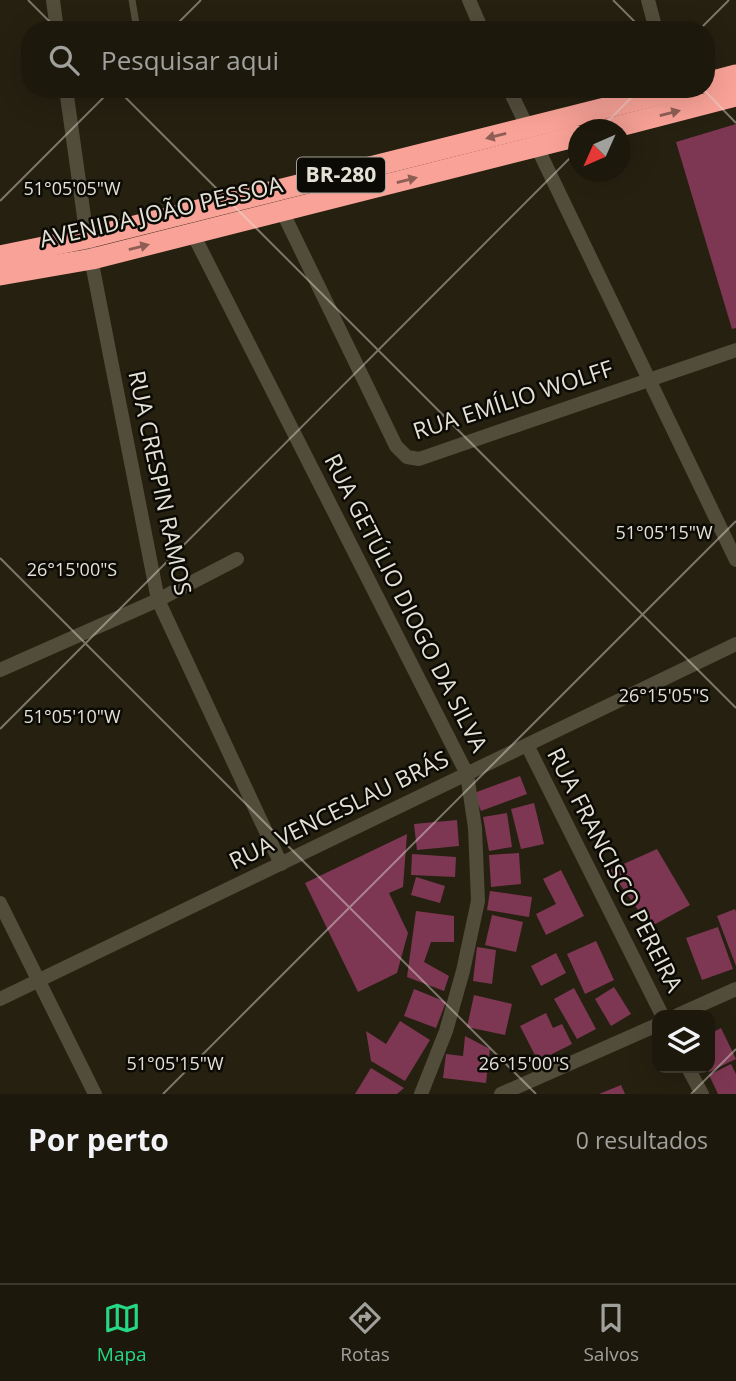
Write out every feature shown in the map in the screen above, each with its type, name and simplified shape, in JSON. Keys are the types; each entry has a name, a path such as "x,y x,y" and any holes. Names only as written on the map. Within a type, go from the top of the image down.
{"highway":[{"path":"715,81 736,75"},
{"path":"631,123 736,96"},
{"name":"AVENIDA JOÃO PESSOA","path":"0,256 90,249 193,234 282,211 531,138 650,98"},
{"name":"AVENIDA JOÃO PESSOA","path":"0,275 90,249 531,138 568,136"}],"street":[{"path":"53,0 56,21"},
{"path":"469,0 478,21"},
{"path":"648,0 654,21"},
{"name":"RUA CRESPIN RAMOS","path":"67,98 90,249 158,600 281,864"},
{"path":"513,98 736,560"},
{"name":"RUA EMÍLIO WOLFF","path":"282,211 396,446 407,457 418,458 736,350"},
{"name":"RUA GETÚLIO DIOGO DA SILVA","path":"193,234 467,774 475,828 478,901 463,971 446,1031 421,1094"},
{"path":"0,670 158,600 237,559"},
{"name":"RUA VENCESLAU BRÁS","path":"0,999 736,644"},
{"name":"RUA FRANCISCO PEREIRA","path":"527,745 660,1010"},
{"path":"0,903 94,1094"},
{"path":"689,1010 736,989"},
{"path":"501,1094 652,1026"},
{"path":"691,1073 702,1094"}],"lane":[{"path":"132,0 136,21"}],"building":[{"path":"736,124 736,328 732,329 676,142"},
{"path":"520,776 527,794 481,811 474,793"},
{"path":"534,803 544,844 521,849 511,809"},
{"path":"507,813 512,847 489,851 483,817"},
{"path":"457,820 459,846 417,850 414,824"},
{"path":"407,834 403,887 389,893 408,933 397,973 358,992 305,883"},
{"path":"657,849 690,905 650,927 610,870"},
{"path":"519,853 521,884 491,887 489,855"},
{"path":"412,854 456,857 455,877 411,875"},
{"path":"561,870 584,916 546,935 536,914 556,904 543,879"},
{"path":"416,877 445,886 440,903 411,895"},
{"path":"490,891 532,897 529,917 487,910"},
{"path":"735,909 736,912 736,966 717,916"},
{"path":"416,911 454,916 454,942 431,942 424,962 449,976 444,991 407,977"},
{"path":"492,915 523,922 516,952 485,945"},
{"path":"718,927 733,969 702,980 686,938"},
{"path":"596,941 614,980 585,994 567,954"},
{"path":"477,947 496,950 492,984 473,981"},
{"path":"556,953 566,973 541,986 531,966"},
{"path":"614,987 631,1014 611,1026 595,999"},
{"path":"574,988 596,1029 577,1039 554,999"},
{"path":"414,989 446,1002 436,1028 404,1016"},
{"path":"474,995 512,1004 505,1035 467,1027"},
{"path":"546,1013 553,1028 562,1024 572,1044 538,1061 520,1026"},
{"path":"400,1021 430,1040 405,1081 371,1061 366,1031 386,1044"},
{"path":"721,1028 736,1059 715,1069 715,1031"},
{"path":"465,1036 490,1049 486,1083 443,1078 446,1054 463,1056"},
{"path":"731,1064 736,1074 736,1094 718,1094 709,1075"},
{"path":"371,1068 404,1088 397,1094 355,1094"},
{"path":"621,1085 625,1094 599,1094"}]}
